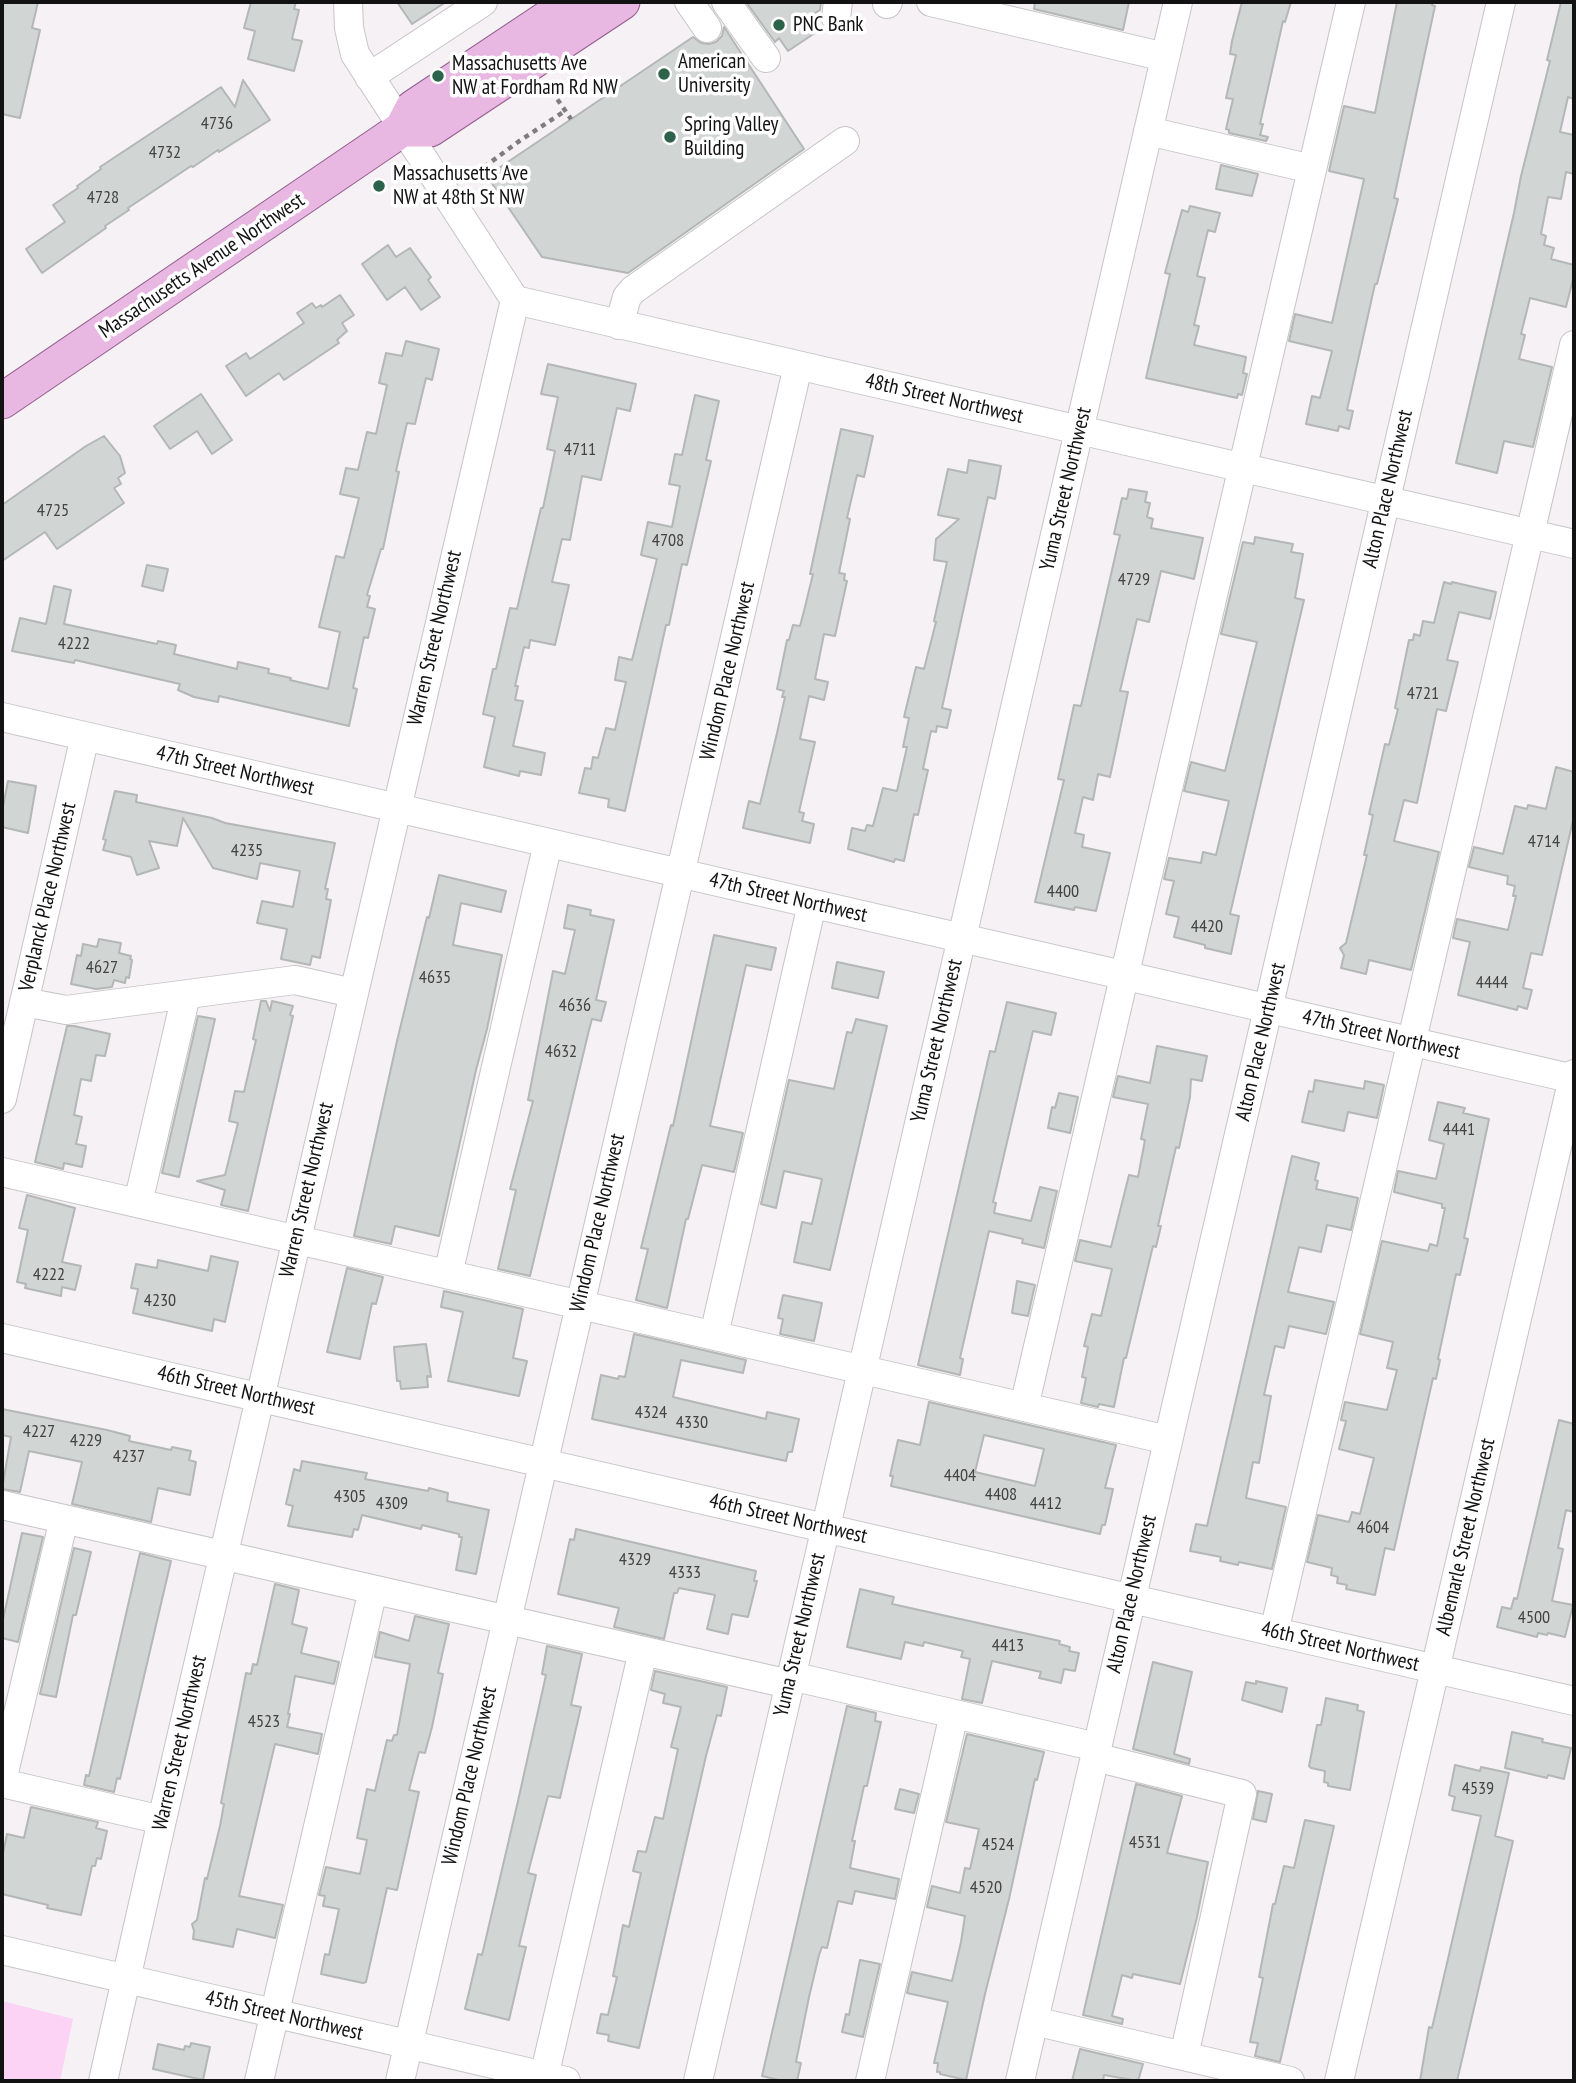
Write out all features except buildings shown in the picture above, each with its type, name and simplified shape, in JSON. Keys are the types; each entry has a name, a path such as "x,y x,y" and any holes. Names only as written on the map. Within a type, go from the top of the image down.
{"main road":[{"name":"Massachusetts Avenue Northwest","path":"2,401 402,129 413,108 572,2"},
{"name":"Massachusetts Avenue Northwest","path":"402,129 430,129 622,2"}],"street":[{"path":"348,2 349,27 355,54 514,300"},
{"path":"369,77 483,2"},
{"path":"689,2 707,28"},
{"path":"726,2 766,58"},
{"path":"931,2 1166,57"},
{"name":"Yuma Street Northwest","path":"698,2081 1178,2"},
{"path":"1024,1407 1351,2"},
{"name":"Alton Place Northwest","path":"1020,2081 1501,2"},
{"path":"1148,131 1312,169"},
{"path":"619,325 627,297 633,290 845,141"},
{"name":"48th Street Northwest","path":"514,300 1574,544"},
{"name":"Warren Street Northwest","path":"103,2081 514,300"},
{"path":"1274,1632 1574,345"},
{"name":"Windom Place Northwest","path":"400,2081 798,366"},
{"name":"47th Street Northwest","path":"2,717 1411,1042 1574,1077"},
{"name":"Verplanck Place Northwest","path":"2,1099 85,736"},
{"path":"448,1274 548,843"},
{"path":"714,1335 812,904"},
{"path":"24,1002 66,1010 295,980 353,993"},
{"path":"138,1203 186,995"},
{"name":"Albemarle Street Northwest","path":"1339,2081 1574,1077"},
{"path":"2,1172 1168,1440"},
{"name":"46th Street Northwest","path":"2,1338 1574,1701"},
{"path":"2,1505 643,1651 954,1714 1242,1794 1184,2056"},
{"path":"64,1519 2,1782 162,1820"},
{"path":"259,2081 373,1590"},
{"path":"551,2080 643,1651"},
{"path":"870,2081 954,1714"},
{"name":"45th Street Northwest","path":"2,1950 551,2080"},
{"path":"1034,2021 1290,2081"}],"path":[{"path":"546,82 571,119"},
{"path":"468,179 565,111"}],"shaded area":[{"path":"2,2001 73,2019 60,2081 2,2081"}],"place":[{"name":"PNC Bank","path":"779,25"},
{"name":"American University","path":"664,74"},
{"name":"Massachusetts Ave NW at Fordham Rd NW","path":"438,76"},
{"name":"Spring Valley Building","path":"670,137"},
{"name":"Massachusetts Ave NW at 48th St NW","path":"379,186"}]}
